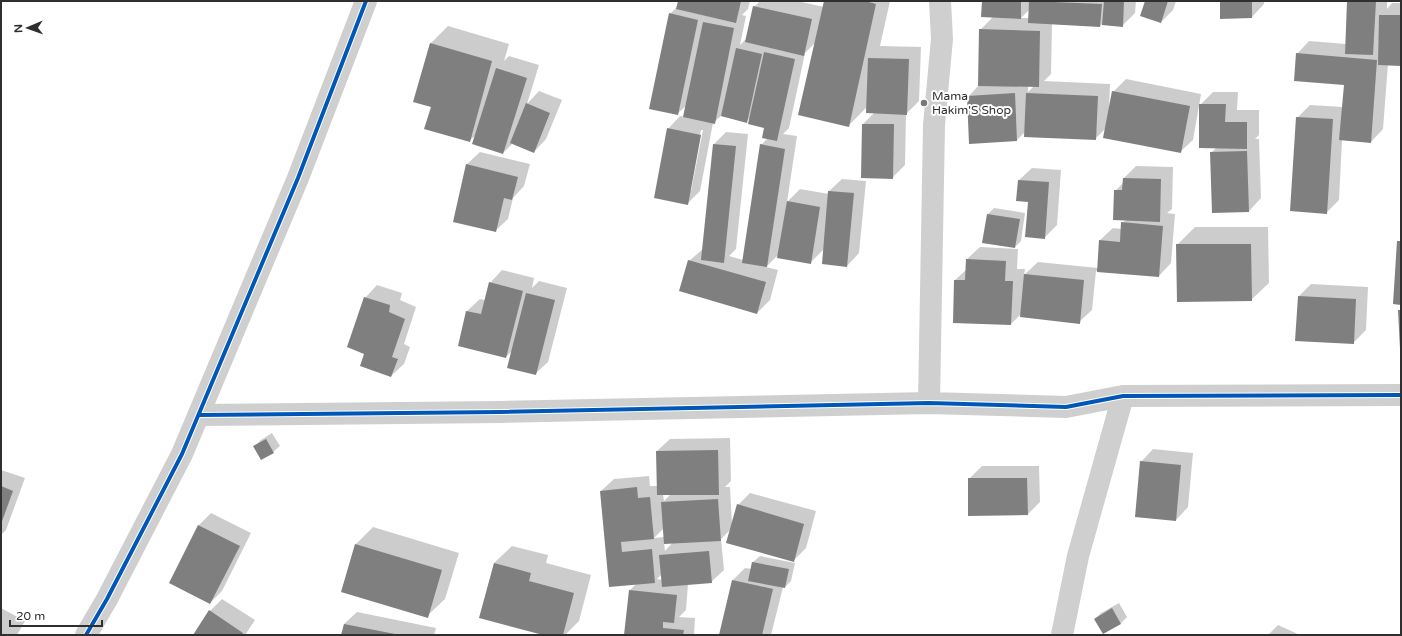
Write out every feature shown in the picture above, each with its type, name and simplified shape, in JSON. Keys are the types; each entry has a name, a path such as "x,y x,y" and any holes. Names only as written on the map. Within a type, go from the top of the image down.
{"street":[{"path":"86,635 107,599 182,454 298,178 366,1"},
{"path":"929,402 934,125 942,39 940,1"},
{"path":"199,415 500,412 929,402 1066,408 1123,396 1401,395"},
{"path":"1062,635 1078,556 1123,396"}],"building":[{"path":"678,1 741,1 736,23 676,9"},
{"path":"824,1 865,1 876,4 849,127 798,115"},
{"path":"982,1 1021,1 1021,19 981,17"},
{"path":"1029,1 1102,4 1100,27 1028,23"},
{"path":"1104,1 1124,1 1123,27 1102,25"},
{"path":"1145,1 1168,1 1161,23 1140,16"},
{"path":"1220,1 1252,1 1252,18 1220,19"},
{"path":"1347,1 1376,1 1373,55 1345,54"},
{"path":"753,6 812,19 804,56 745,42"},
{"path":"669,13 698,20 678,115 649,109"},
{"path":"1379,15 1401,15 1401,66 1378,65"},
{"path":"703,22 734,28 715,124 683,117"},
{"path":"979,29 1040,31 1039,87 978,86"},
{"path":"430,43 492,61 470,142 424,129 431,107 413,102"},
{"path":"736,48 762,54 747,123 721,116"},
{"path":"764,52 795,59 777,141 762,138 764,128 748,124"},
{"path":"1296,53 1377,60 1371,143 1339,140 1344,85 1294,81"},
{"path":"868,58 909,59 907,115 866,113"},
{"path":"496,68 527,78 503,154 472,144"},
{"path":"1112,91 1190,106 1181,153 1103,138"},
{"path":"1015,93 1017,141 969,144 967,96"},
{"path":"1026,93 1098,96 1096,140 1024,137"},
{"path":"526,103 550,113 534,153 510,143"},
{"path":"1199,104 1226,104 1225,122 1247,122 1247,149 1199,148"},
{"path":"1296,117 1333,119 1327,214 1290,211"},
{"path":"862,124 894,124 893,179 861,178"},
{"path":"667,128 701,135 688,205 654,198"},
{"path":"713,144 736,146 724,263 701,260"},
{"path":"760,144 785,149 767,267 742,263"},
{"path":"1247,151 1249,212 1212,213 1210,152"},
{"path":"466,164 518,177 512,200 504,198 496,232 453,222"},
{"path":"1123,178 1161,179 1160,222 1113,220 1114,190 1122,190"},
{"path":"1018,180 1049,182 1045,239 1025,237 1028,202 1016,201"},
{"path":"828,191 854,193 847,267 822,264"},
{"path":"787,201 820,207 811,264 777,258"},
{"path":"987,214 1020,219 1015,248 982,243"},
{"path":"1121,222 1163,226 1159,277 1097,272 1099,240 1120,242"},
{"path":"1397,241 1401,241 1401,305 1393,304"},
{"path":"1176,244 1251,244 1252,301 1177,302"},
{"path":"966,259 1006,261 1005,281 1013,281 1011,325 953,323 954,280 965,280"},
{"path":"688,260 766,282 757,314 679,291"},
{"path":"1024,274 1084,280 1080,324 1020,317"},
{"path":"489,282 523,291 506,358 458,346 466,311 481,314"},
{"path":"526,293 555,300 536,375 507,368"},
{"path":"1298,296 1356,299 1354,344 1295,341"},
{"path":"364,297 390,305 389,312 405,319 392,357 398,359 391,377 360,366 364,354 347,347"},
{"path":"1398,310 1401,310 1401,349 1400,349"},
{"path":"266,439 274,453 261,460 253,446"},
{"path":"718,450 719,495 657,495 656,451"},
{"path":"1140,461 1181,465 1176,521 1135,517"},
{"path":"968,478 1027,478 1028,515 968,516"},
{"path":"1,486 13,491 1,524"},
{"path":"637,487 638,498 650,497 654,539 621,542 622,552 652,549 655,583 609,587 600,491"},
{"path":"718,499 721,541 664,544 661,502"},
{"path":"737,504 804,524 794,562 726,543"},
{"path":"198,525 240,546 210,604 169,583"},
{"path":"355,544 442,570 428,618 341,592"},
{"path":"709,551 712,583 662,587 659,555"},
{"path":"752,562 789,569 785,588 748,581"},
{"path":"494,563 531,573 529,581 574,593 563,635 543,635 479,618"},
{"path":"732,580 773,589 762,635 719,635"},
{"path":"629,590 677,595 674,623 663,622 663,628 684,630 683,635 624,635"},
{"path":"1112,608 1121,624 1103,634 1094,619"},
{"path":"209,610 243,633 242,635 193,635"},
{"path":"344,624 395,634 395,635 341,635"}],"cycle path":[{"path":"86,635 107,599 182,454 298,178 366,1"},
{"path":"199,415 500,412 929,403 1066,407 1123,396 1401,395"}],"place":[{"name":"Mama Hakim'S Shop","path":"924,103"}]}
